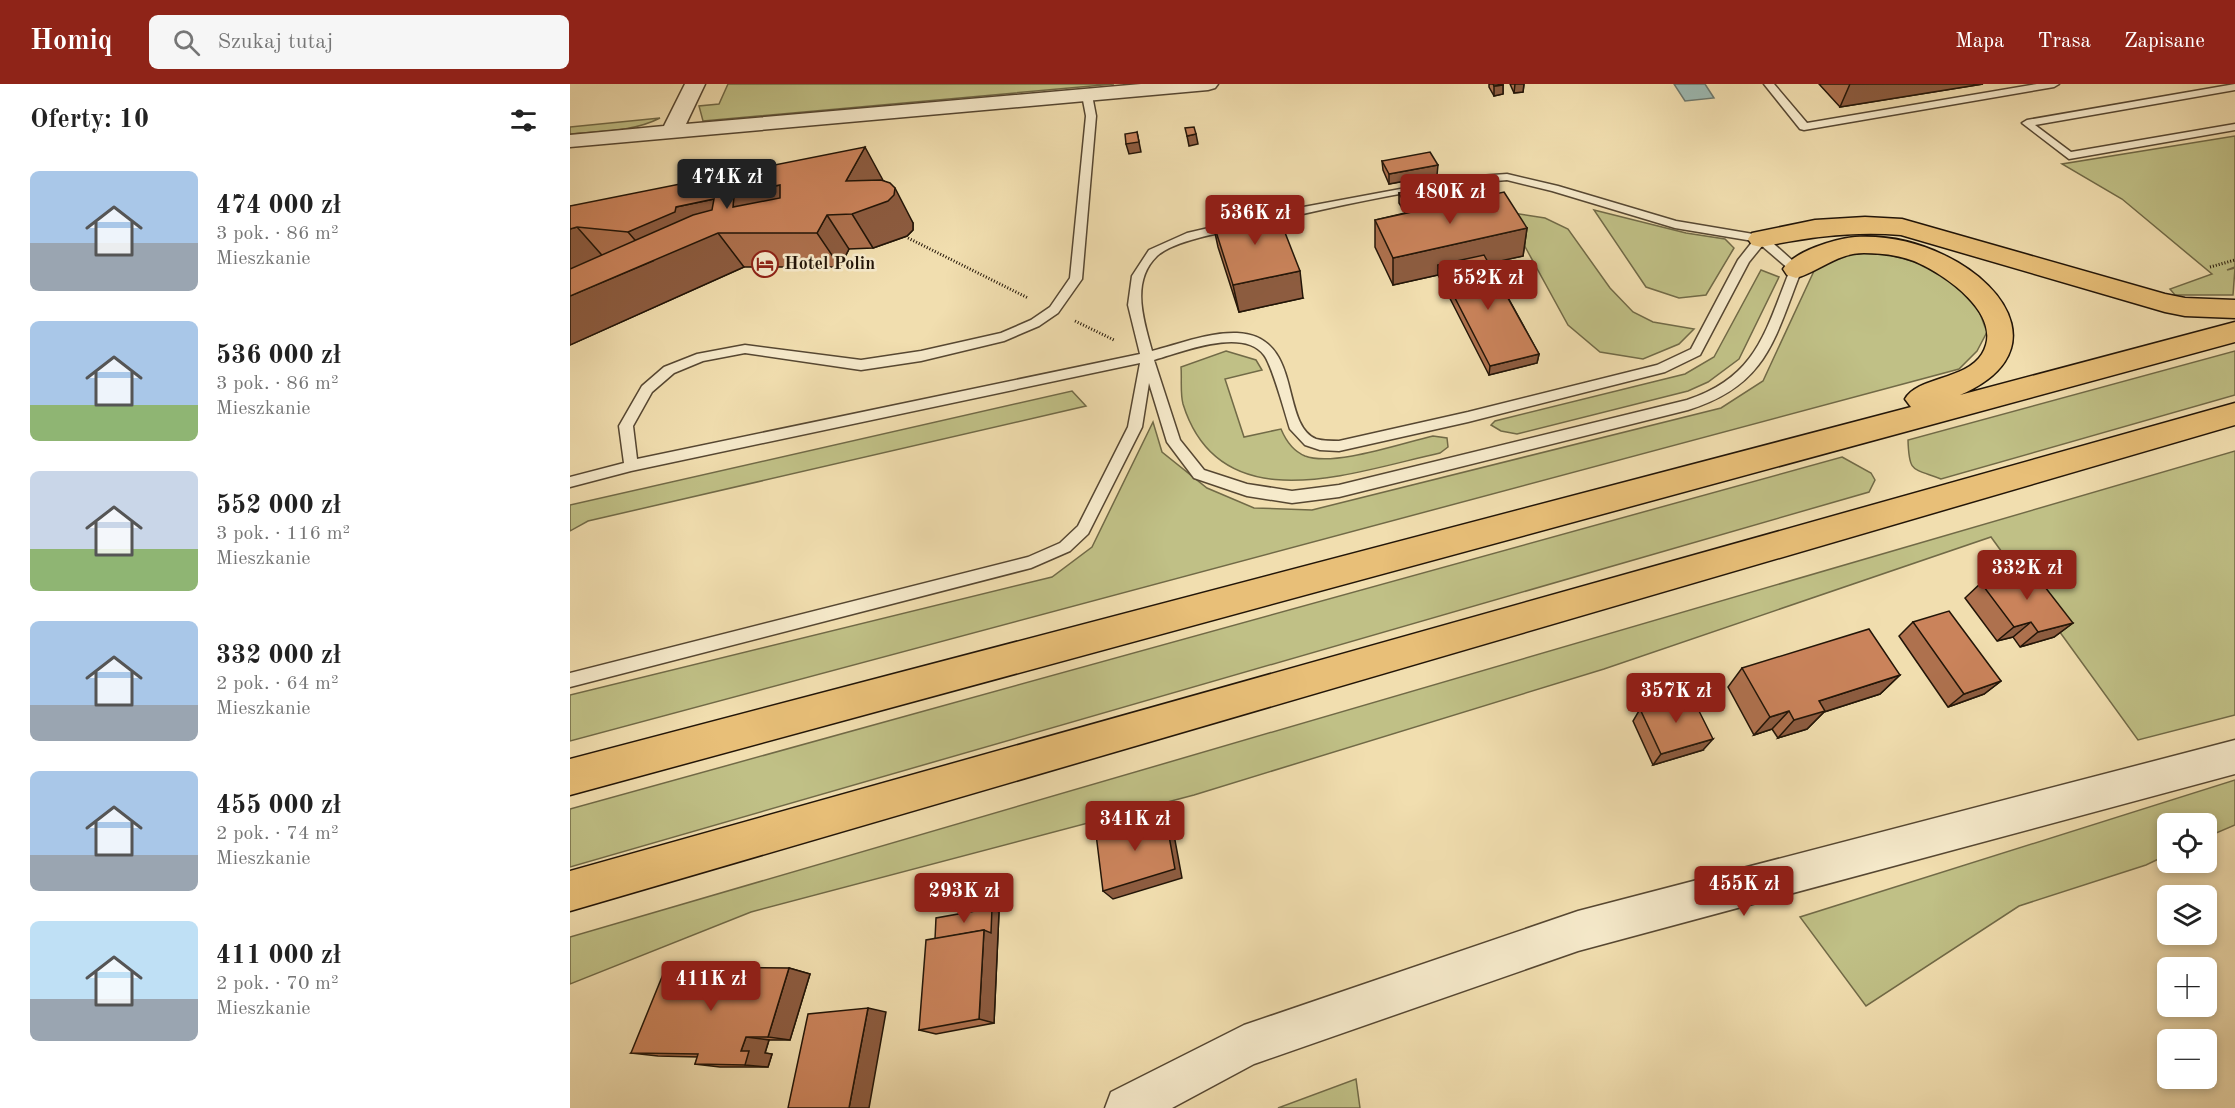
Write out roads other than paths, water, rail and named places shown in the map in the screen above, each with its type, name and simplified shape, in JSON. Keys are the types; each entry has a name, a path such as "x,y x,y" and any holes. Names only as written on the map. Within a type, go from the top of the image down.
{"highway":[{"path":"1761,239 1816,227 1863,223 1902,227 2165,303 2184,307 2235,309"},
{"path":"1796,269 1823,254 1853,245 1887,246 1923,255 1951,269 1980,292 1996,317 2001,333 2000,344 1994,358 1970,377 1819,443"},
{"path":"570,777 2235,332"},
{"path":"570,891 2235,414"}],"street":[{"path":"672,132 695,84"},
{"path":"570,141 1208,84"},
{"path":"1127,1108 1244,1046 1578,932 2235,757"}],"lane":[{"path":"1769,84 1804,127 2054,84"},
{"path":"2227,87 2027,123 2069,156 2235,127"},
{"path":"631,466 626,426 647,389 669,370 701,357 745,349 861,366 921,356 1004,337 1035,323 1054,310 1076,279 1080,255 1091,116 1087,95"},
{"path":"1508,177 1554,188 1675,224 1761,239 1796,269 1766,340 1751,367 1725,391 1688,405 1328,493 1292,497 1247,490 1199,474 1174,442 1147,357 1134,305 1138,276 1153,254 1187,237 1293,212 1465,180 1508,177"},
{"path":"570,482 631,466 1147,357 1219,339 1248,339 1262,345 1271,354 1301,436 1321,446 1339,446 1468,417 1660,369 1696,352 1744,260 1761,239"},
{"path":"570,680 1031,562 1065,547 1083,530 1135,427 1147,357"}],"water":[{"path":"1674,84 1705,84 1714,98 1685,101"}],"place":[{"name":"Hotel Polin","path":"765,264"}]}
